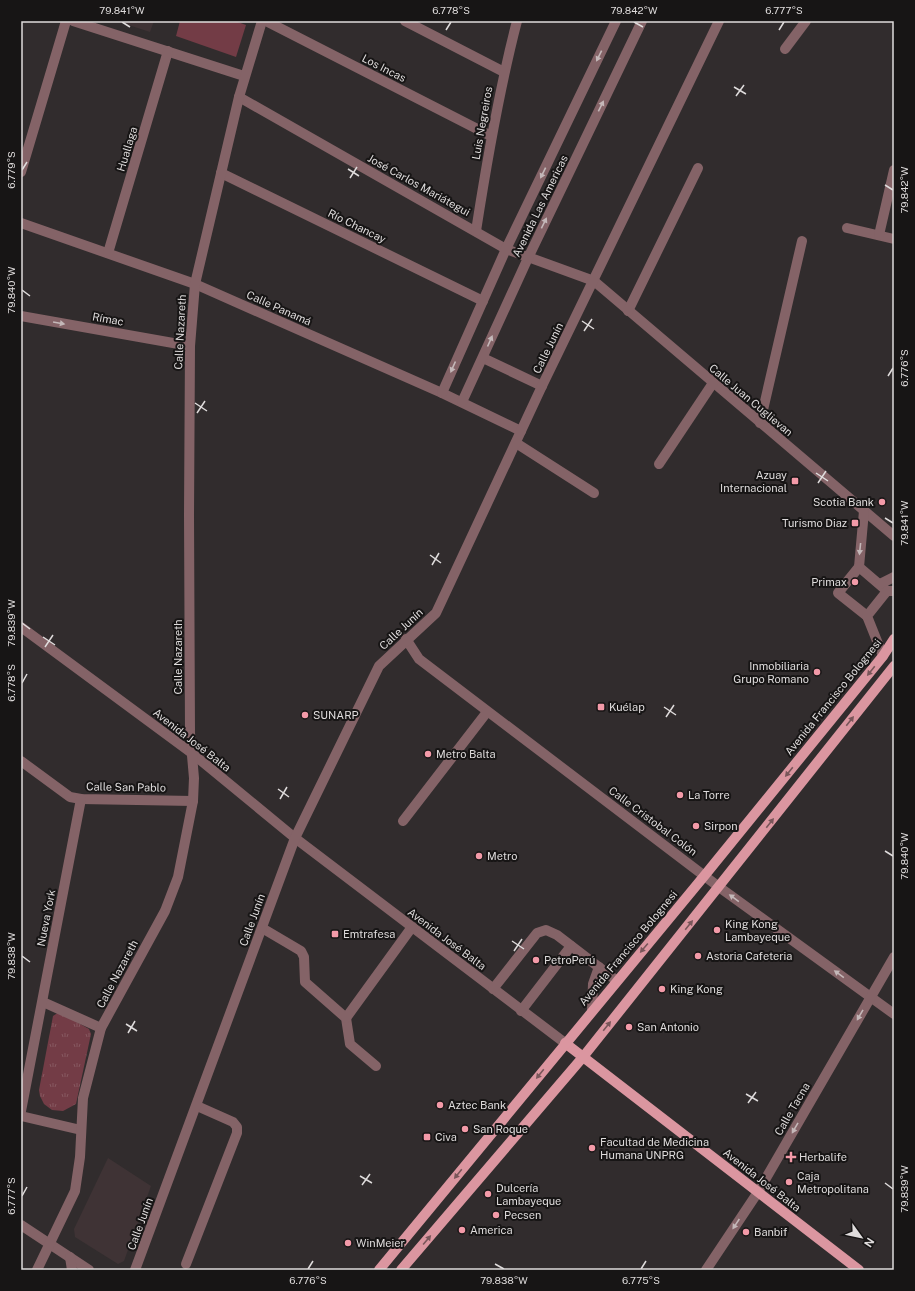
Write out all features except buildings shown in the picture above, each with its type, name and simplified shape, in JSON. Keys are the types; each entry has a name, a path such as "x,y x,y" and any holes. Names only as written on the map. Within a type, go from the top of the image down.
{"main road":[{"name":"Avenida Francisco Bolognesi","path":"379,1270 592,1010 705,875 894,640"},
{"path":"402,1270 583,1057 894,666"},
{"name":"Avenida José Balta","path":"565,1044 859,1270"}],"street":[{"path":"21,172 66,21"},
{"path":"73,21 244,76"},
{"name":"Calle Nazareth","path":"37,1270 75,1191 80,1156 82,1098 101,1028 165,911 178,877 193,801 193,754 190,733 189,515 190,346 195,284 244,76 262,21"},
{"name":"Los Incas","path":"266,21 491,136"},
{"path":"405,21 504,72"},
{"name":"Luis Negreiros","path":"476,231 491,136 516,21"},
{"name":"Avenida Las Americas","path":"442,393 506,248 616,21"},
{"name":"Avenida Las Americas","path":"462,402 528,258 642,21"},
{"name":"Calle Junín","path":"135,1270 295,838 379,666 406,639 436,613 542,386 719,21"},
{"path":"785,49 806,21"},
{"name":"Huallaga","path":"108,253 168,51"},
{"name":"José Carlos Mariátegui","path":"239,97 506,248 528,258 594,281"},
{"path":"628,311 698,168"},
{"path":"879,235 894,170"},
{"name":"Río Chancay","path":"221,173 482,301"},
{"name":"Calle Panamá","path":"21,223 195,284 462,402 521,432"},
{"path":"847,228 894,239"},
{"path":"760,423 802,241"},
{"name":"Calle Juan Cuglievan","path":"594,281 894,536"},
{"name":"Rímac","path":"21,316 190,346"},
{"path":"483,358 542,386"},
{"path":"659,464 713,383"},
{"path":"516,443 594,493"},
{"path":"864,510 859,567 838,593 867,616 882,656"},
{"path":"859,567 887,589"},
{"path":"867,616 894,577"},
{"name":"Avenida José Balta","path":"21,627 193,754 295,838 565,1044"},
{"name":"Calle Cristobal Colón","path":"406,639 419,659 487,712 719,887 894,1014"},
{"path":"403,821 487,712"},
{"name":"Calle San Pablo","path":"21,761 70,797 81,799 193,801"},
{"name":"Nueva York","path":"21,1111 81,799"},
{"path":"346,1018 412,927"},
{"path":"262,928 301,951 304,957 305,982 346,1018 350,1044 376,1066"},
{"path":"493,989 537,933 546,930 571,946 617,981"},
{"path":"521,1010 571,946"},
{"name":"Calle Tacna","path":"706,1270 758,1192 894,958"},
{"path":"592,1010 593,984 599,967"},
{"path":"43,1002 101,1028"},
{"path":"186,1264 237,1132 236,1127 232,1122 196,1106"},
{"path":"21,1116 81,1130"},
{"path":"21,1225 89,1270"},
{"path":"70,1257 72,1270"}],"shaded area":[{"path":"116,21 154,21 150,32"},
{"path":"108,1158 151,1186 124,1261 118,1264 75,1237 74,1229"}],"green space":[{"path":"180,21 235,21 246,25 236,57 176,36"},
{"path":"59,1012 89,1029 91,1034 76,1104 63,1111 52,1110 44,1104 39,1090 53,1016"}],"place":[{"name":"Azuay Internacional","path":"795,481"},
{"name":"Scotia Bank","path":"882,502"},
{"name":"Turismo Diaz","path":"855,523"},
{"name":"Primax","path":"855,582"},
{"name":"Inmobiliaria Grupo Romano","path":"817,672"},
{"name":"Kuélap","path":"601,707"},
{"name":"SUNARP","path":"305,715"},
{"name":"Metro Balta","path":"428,754"},
{"name":"La Torre","path":"680,795"},
{"name":"Sirpon","path":"696,826"},
{"name":"Metro","path":"479,856"},
{"name":"King Kong Lambayeque","path":"717,930"},
{"name":"Emtrafesa","path":"335,934"},
{"name":"Astoria Cafeteria","path":"698,956"},
{"name":"PetroPerú","path":"536,960"},
{"name":"King Kong","path":"662,989"},
{"name":"San Antonio","path":"629,1027"},
{"name":"Aztec Bank","path":"440,1105"},
{"name":"San Roque","path":"465,1129"},
{"name":"Civa","path":"427,1137"},
{"name":"Facultad de Medicina Humana UNPRG","path":"592,1148"},
{"name":"Herbalife","path":"791,1157"},
{"name":"Caja Metropolitana","path":"789,1182"},
{"name":"Dulcería Lambayeque","path":"488,1194"},
{"name":"Pecsen","path":"496,1215"},
{"name":"America","path":"462,1230"},
{"name":"Banbif","path":"746,1232"},
{"name":"WinMeier","path":"348,1243"}]}
